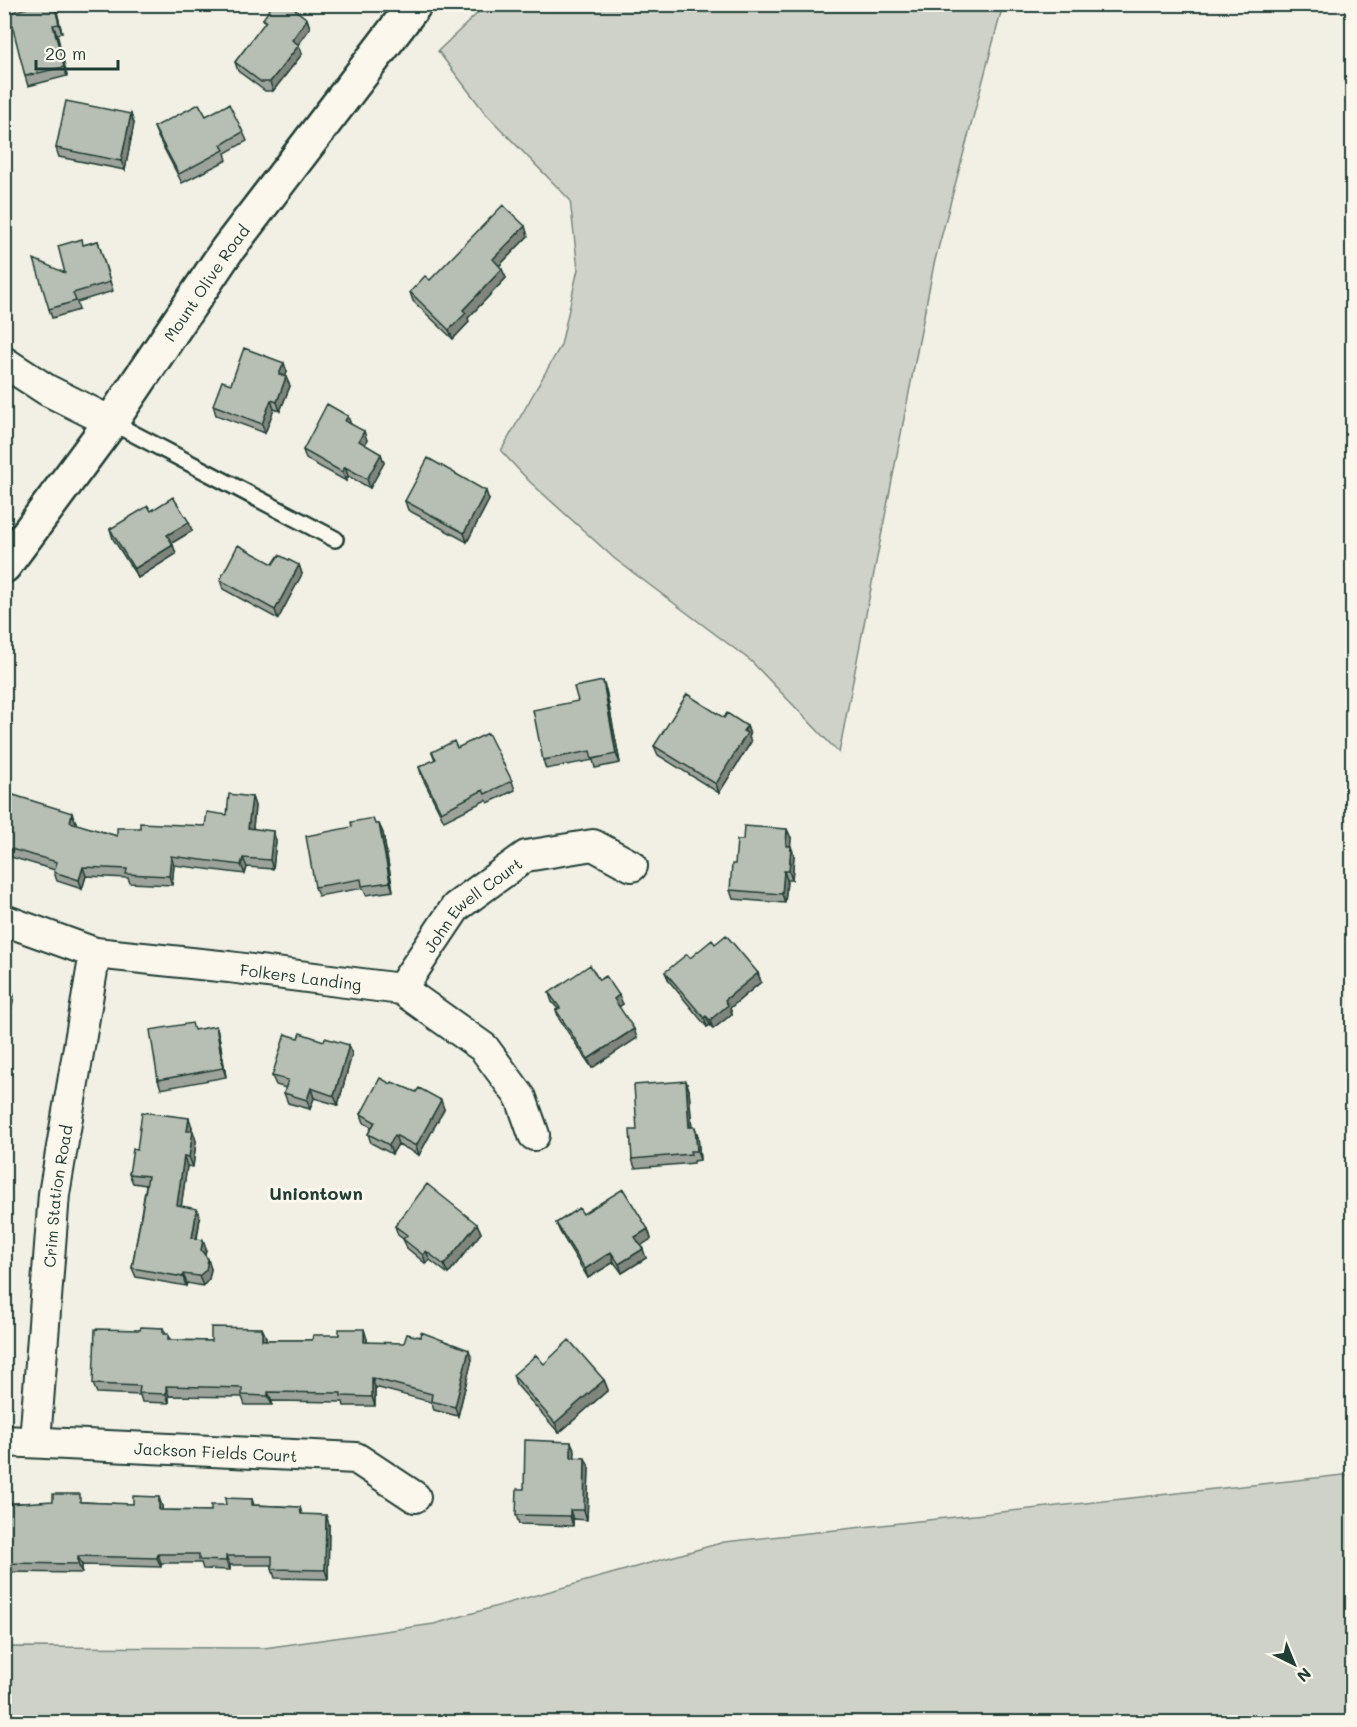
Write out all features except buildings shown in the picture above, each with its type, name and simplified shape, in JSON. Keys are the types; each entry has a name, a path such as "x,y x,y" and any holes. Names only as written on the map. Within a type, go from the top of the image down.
{"street":[{"name":"Mount Olive Road","path":"4,566 111,422 227,250 415,4"},
{"path":"4,362 47,390 111,422"},
{"name":"John Ewell Court","path":"401,989 456,907 526,856 593,845 632,866"},
{"name":"Folkers Landing","path":"4,920 95,953 401,989 484,1048 521,1098 534,1135"},
{"name":"Crim Station Road","path":"35,1441 54,1194 95,953"},
{"name":"Jackson Fields Court","path":"4,1441 356,1458 415,1497"}],"lane":[{"path":"111,422 335,539"}],"shaded area":[{"path":"486,5 1003,5 934,264 839,753 751,661 615,559 530,482 501,451 561,345 578,269 570,200 486,114 438,51"},
{"path":"1352,1474 1352,1722 5,1722 5,1647 264,1648 434,1624 724,1542"}],"district":[{"name":"Uniontown","path":"316,1193"}]}
